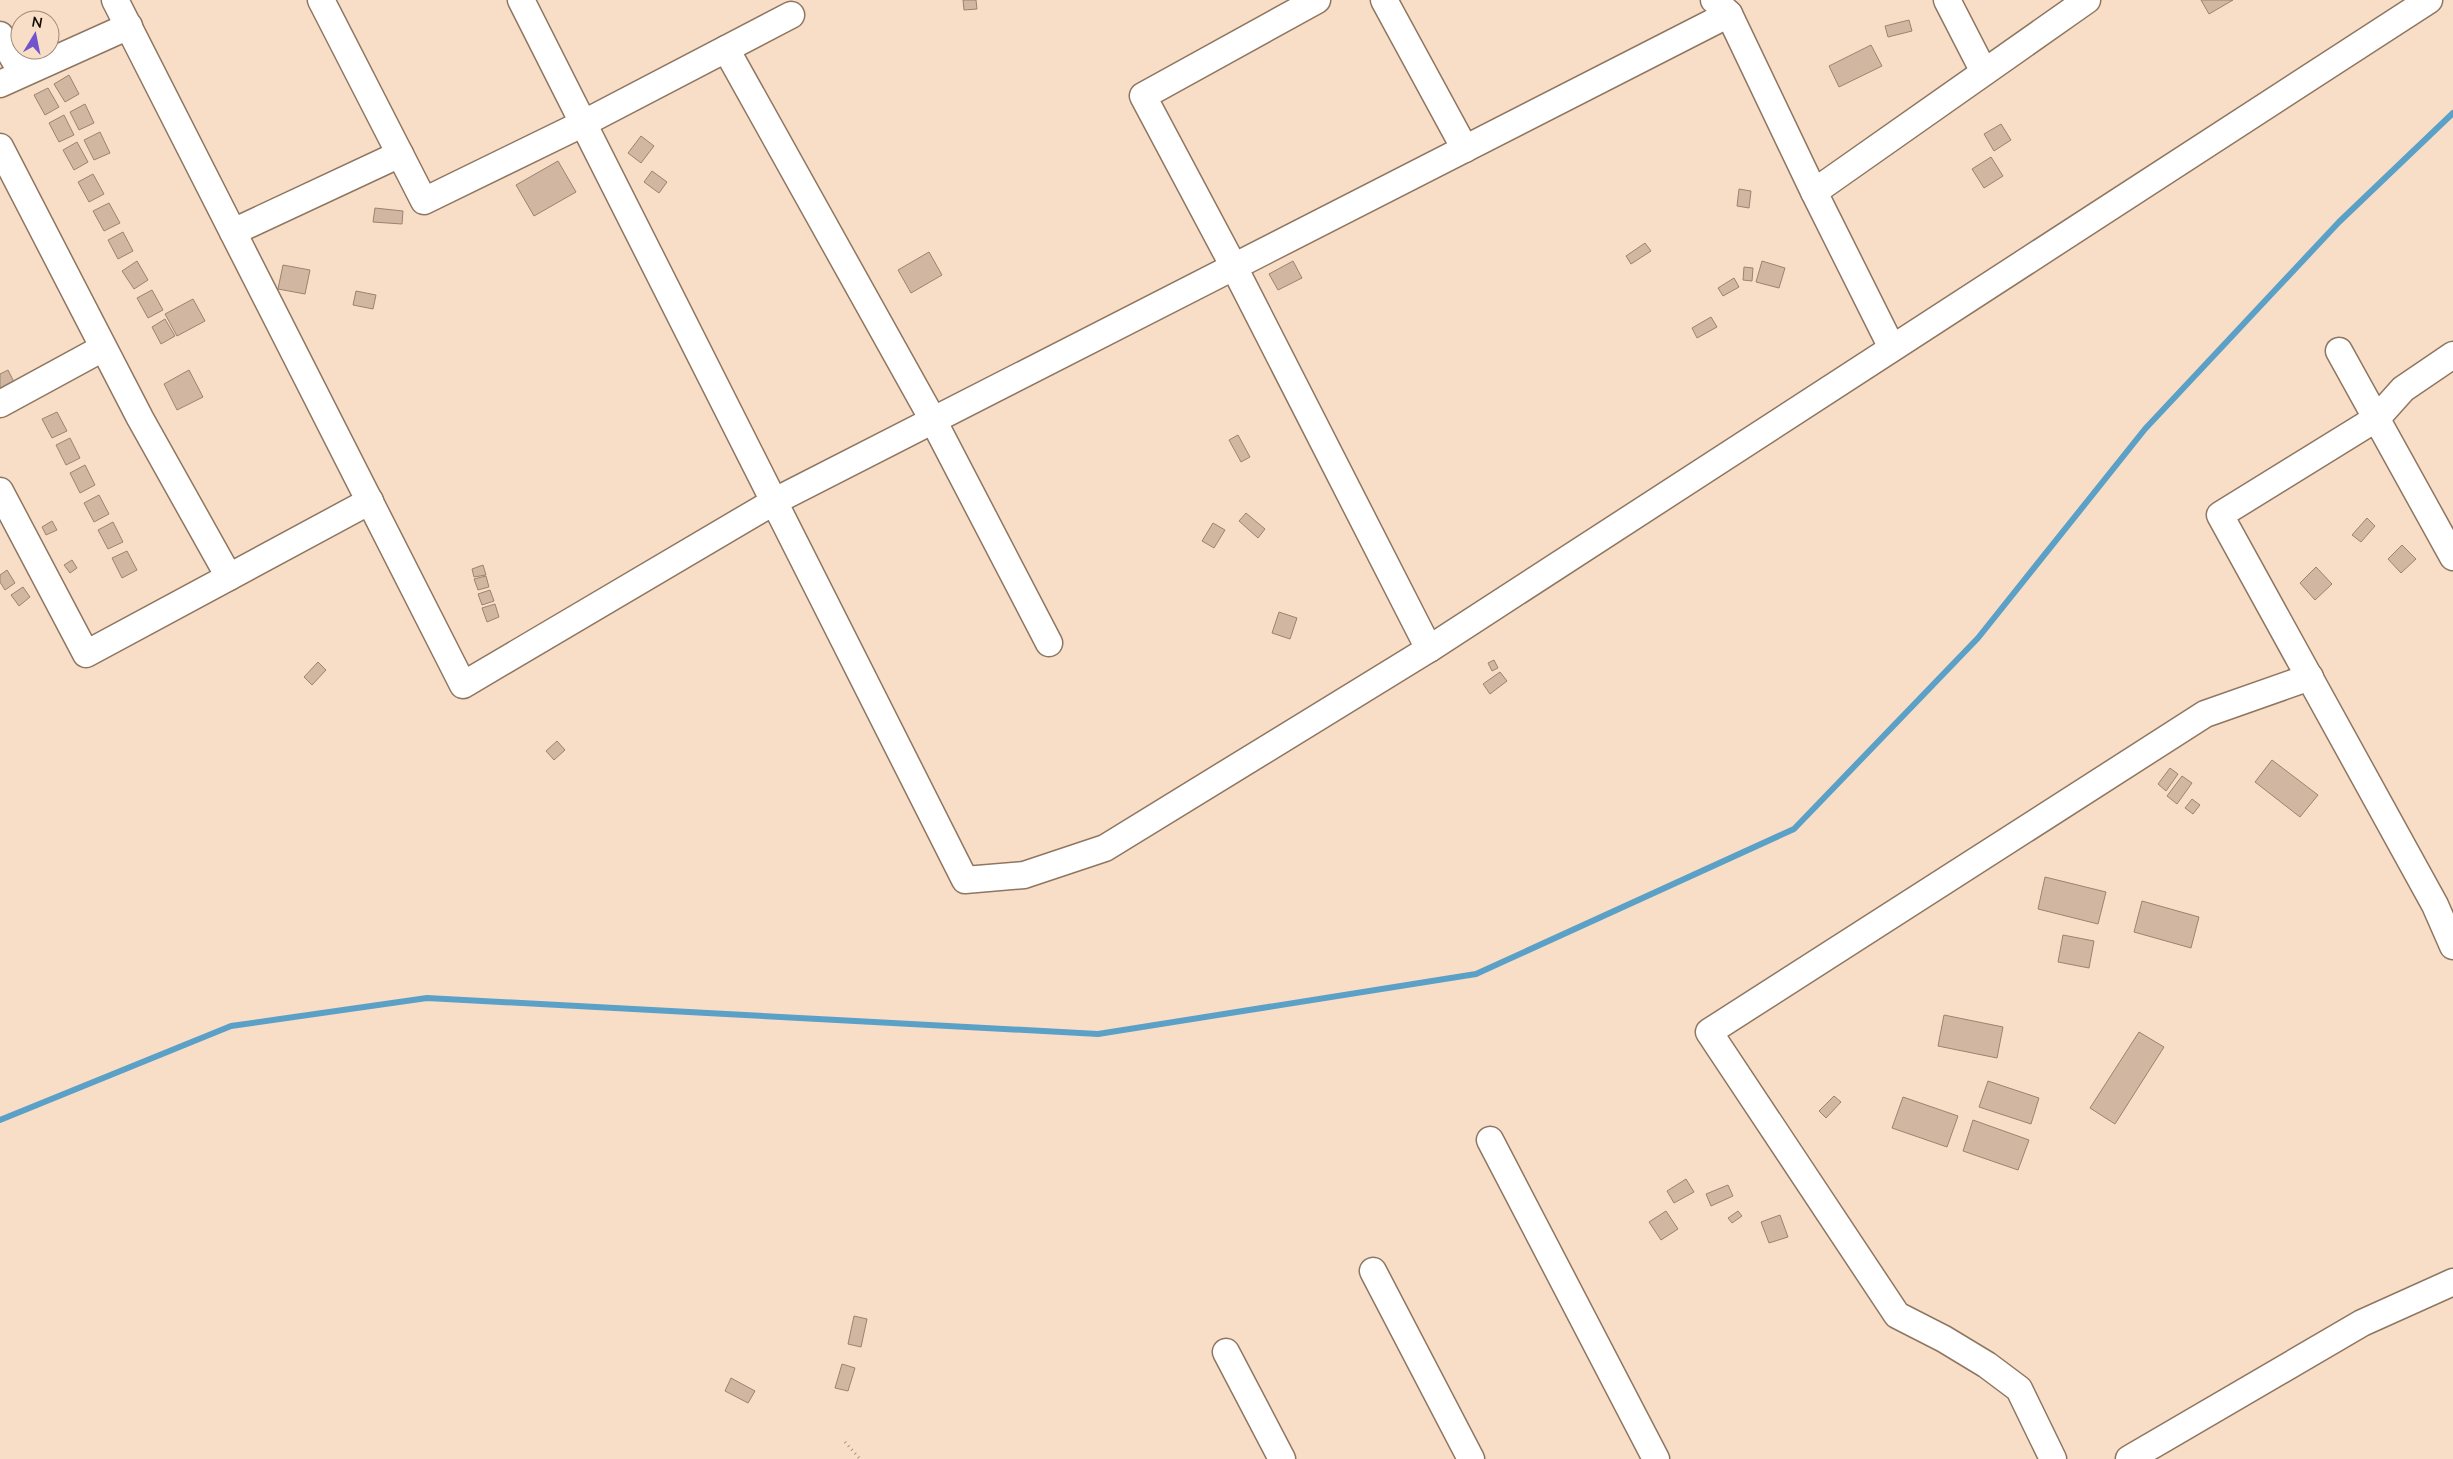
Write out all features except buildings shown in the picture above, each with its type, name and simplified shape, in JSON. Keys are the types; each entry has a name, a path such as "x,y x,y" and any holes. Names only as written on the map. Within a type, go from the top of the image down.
{"street":[{"path":"115,0 463,685 775,501 1466,149 1722,7 1892,348"},
{"path":"322,0 424,201 584,124 791,15"},
{"path":"522,0 965,880 1024,875 1105,848 1429,649 2424,2"},
{"path":"1384,0 1466,149"},
{"path":"1947,0 1984,72"},
{"path":"1814,192 2087,0"},
{"path":"1310,2 1143,96 1234,267 1429,649"},
{"path":"0,35 11,78 128,26"},
{"path":"726,49 933,420 1049,643"},
{"path":"0,147 103,348 229,577"},
{"path":"233,232 400,154"},
{"path":"0,404 103,348"},
{"path":"2339,350 2453,557"},
{"path":"2453,355 2403,389 2377,418 2220,515 2310,677 2444,899 2453,946"},
{"path":"0,491 86,654 370,501"},
{"path":"2053,1459 2019,1389 1987,1365 1944,1339 1897,1315 1709,1032 2205,714 2310,677"},
{"path":"1490,1140 1656,1459"},
{"path":"1373,1271 1472,1459"},
{"path":"2129,1459 2362,1324 2453,1282"},
{"path":"1226,1352 1282,1459"}],"path":[{"path":"845,1442 860,1459"}],"waterway":[{"path":"0,1120 231,1026 427,998 1098,1034 1476,974 1794,829 1978,638 2145,429 2339,222 2453,113"}]}
